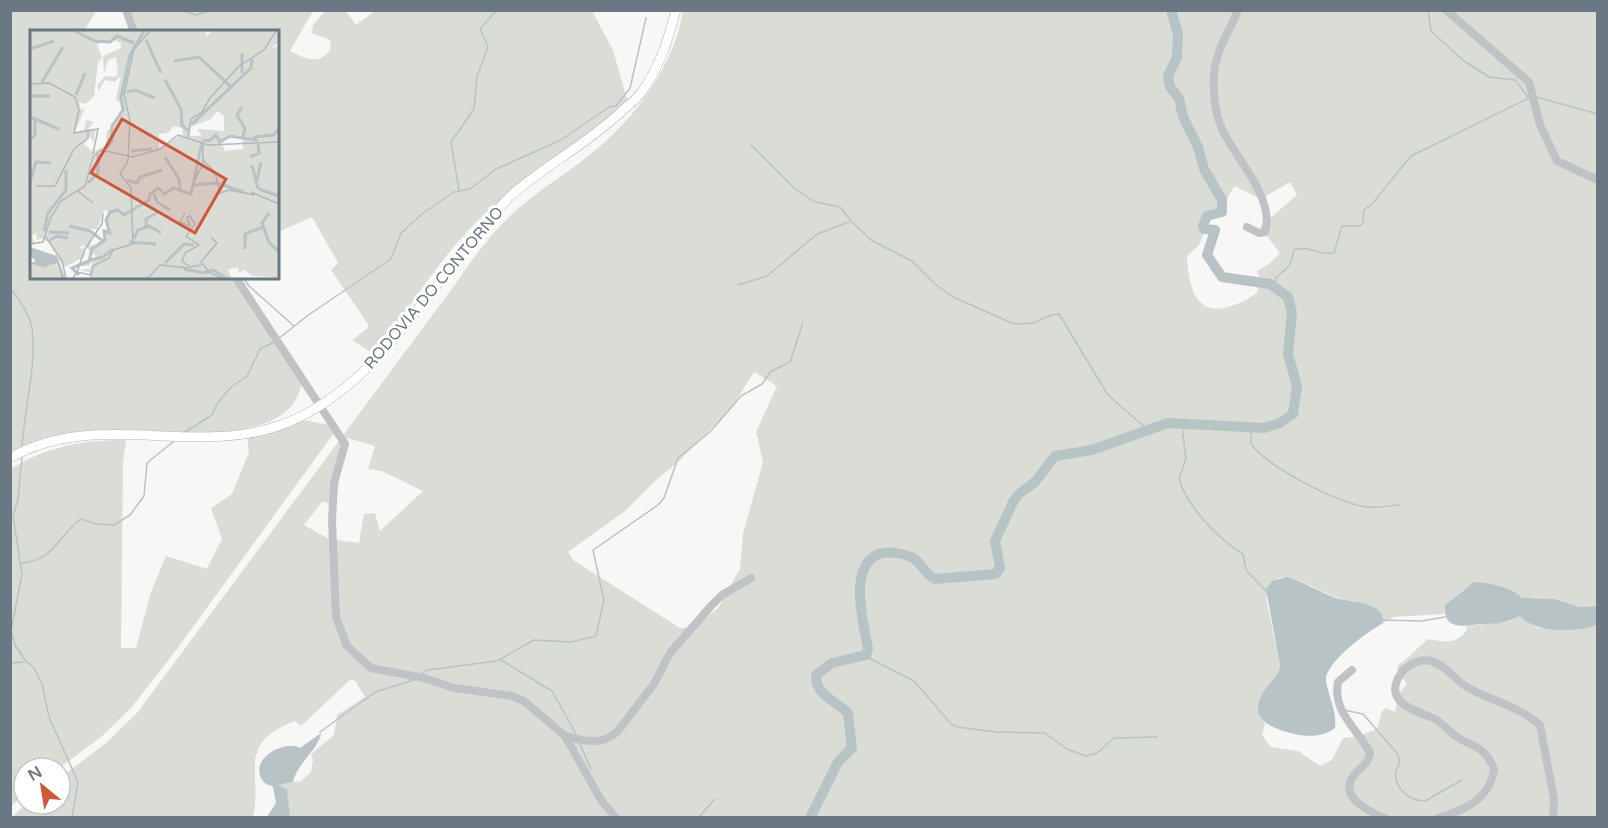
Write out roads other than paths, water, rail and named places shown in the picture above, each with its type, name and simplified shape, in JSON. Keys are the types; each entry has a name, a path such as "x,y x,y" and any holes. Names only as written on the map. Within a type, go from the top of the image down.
{"main road":[{"name":"RODOVIA DO CONTORNO","path":"10,458 29,448 63,438 103,433 211,438 244,435 282,424 319,406 373,363 454,259 515,191 596,135 640,94 665,52 676,10"}],"street":[{"path":"126,10 133,30"},
{"path":"1238,10 1219,47 1214,79 1221,128 1254,180 1267,225 1265,232 1259,233 1247,227"},
{"path":"1446,10 1529,82 1540,125 1557,161 1598,180"},
{"path":"237,279 345,444 334,483 332,520 336,616 347,646 370,668 424,678 454,688 512,696 542,715 565,736 601,800 616,818"},
{"path":"565,736 596,742 611,737 617,732 654,684 670,653 722,595 751,578"},
{"path":"1438,818 1478,801 1485,794 1494,769 1484,752 1470,742 1456,736 1434,718 1402,704 1396,694 1397,679 1405,668 1418,661 1429,660 1441,664 1466,686 1525,713 1540,725 1554,800 1553,818"},
{"path":"1352,670 1338,682 1338,701 1350,726 1370,753 1368,761 1353,776 1350,793 1354,800 1370,812 1385,818"}],"waterway":[{"path":"181,10 196,15 212,10"},
{"path":"810,818 838,762 852,748 848,713 823,693 819,688 816,675 832,663 866,655 868,649 861,611 860,583 869,561 883,553 904,554 917,561 935,579 996,574 1000,568 995,541 1013,502 1019,494 1035,482 1055,456 1092,450 1168,423 1264,428 1280,423 1293,414 1297,386 1288,354 1292,313 1288,297 1270,284 1222,277 1207,255 1215,230 1204,229 1203,226 1207,216 1222,212 1222,200 1204,169 1198,147 1183,117 1179,98 1170,87 1168,76 1177,57 1178,34 1171,10"},
{"path":"1428,10 1431,31 1464,61 1489,77 1515,80 1528,97"},
{"path":"459,190 451,142 474,109 477,77 488,47 480,29 496,11"},
{"path":"278,339 307,316 391,259 401,233 422,214 454,192 470,189 496,169 561,140 609,107 616,106 630,88 646,18"},
{"path":"1536,97 1598,114"},
{"path":"1274,286 1276,278 1290,265 1294,250 1305,249 1334,253 1342,226 1359,226 1363,223 1364,210 1372,204 1411,156 1529,98"},
{"path":"751,145 794,188 815,202 840,207 871,240 912,261 936,285 953,297 1014,324 1033,323 1059,314 1108,395 1147,429"},
{"path":"738,285 767,276 817,234 849,222"},
{"path":"244,279 294,326"},
{"path":"10,287 29,317 32,328 32,372 22,448"},
{"path":"423,673 427,670 497,661 534,640 571,642 596,636 604,600 593,550 658,505 664,498 678,458 711,431 741,396 762,384 770,372 790,362 803,322"},
{"path":"185,432 212,415 217,404 230,388 247,376 260,349 274,342"},
{"path":"1185,423 1183,435 1186,459 1179,478 1183,489 1205,522 1243,554 1246,570 1266,591"},
{"path":"1251,427 1251,444 1272,463 1304,483 1353,504 1366,507 1399,505"},
{"path":"21,563 33,561 49,552 81,519 96,524 114,525 130,515 144,496 147,463 174,441"},
{"path":"22,456 18,499 13,516 22,574 11,631 15,645 25,660 34,668 42,684 49,717 78,782 72,818"},
{"path":"1382,620 1421,621 1445,617"},
{"path":"865,656 914,681 951,724 957,727 997,732 1045,733 1067,749 1086,756 1097,753 1114,738 1157,737"},
{"path":"501,660 552,691 576,734"},
{"path":"10,663 24,662"},
{"path":"320,732 375,692 414,680"},
{"path":"1344,710 1363,714 1396,752 1399,758 1396,772 1398,784 1404,793 1414,799 1425,801 1462,780"},
{"path":"579,742 591,769"},
{"path":"698,818 715,799"}]}
